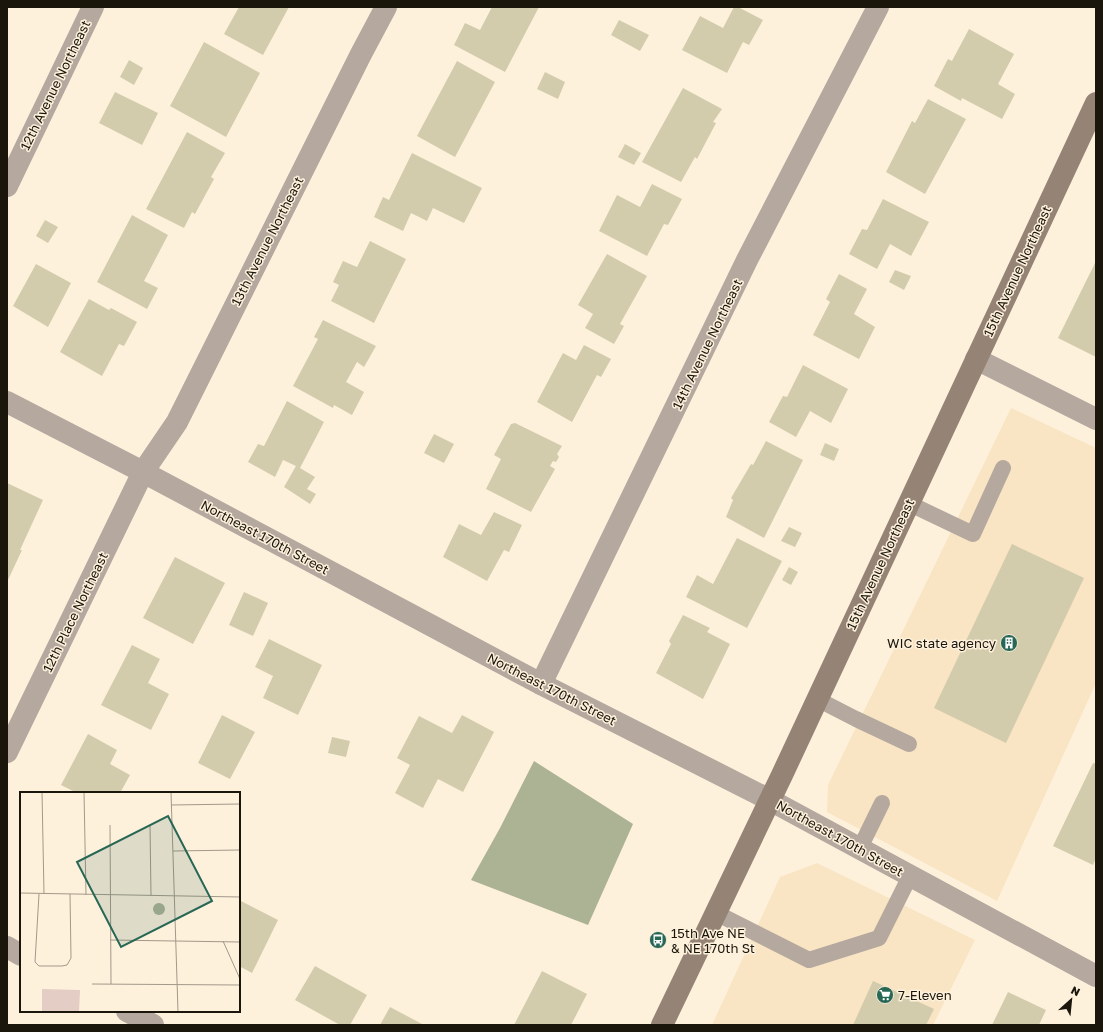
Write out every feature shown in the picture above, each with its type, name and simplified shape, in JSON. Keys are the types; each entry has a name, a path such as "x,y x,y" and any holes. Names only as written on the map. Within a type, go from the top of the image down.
{"main road":[{"name":"15th Avenue Northeast","path":"665,1024 1096,103"}],"street":[{"name":"12th Avenue Northeast","path":"7,186 92,7"},
{"name":"13th Avenue Northeast","path":"143,472 177,422 386,7"},
{"name":"14th Avenue Northeast","path":"541,684 747,260 878,7"},
{"path":"976,359 1096,419"},
{"name":"Northeast 170th Street","path":"7,402 143,472 541,684 770,800 1096,976"},
{"name":"12th Place Northeast","path":"7,752 143,472"},
{"path":"7,947 20,954"},
{"path":"129,1012 153,1025"}],"lane":[{"path":"908,503 973,534 1002,468"},
{"path":"817,699 909,744"},
{"path":"860,848 882,803"},
{"path":"716,913 809,960 879,938 910,876"}],"shaded area":[{"path":"1011,408 1096,448 1096,683 997,901 827,812 828,785"},
{"path":"534,761 633,824 588,925 471,880 500,828"},
{"path":"817,863 975,940 933,1025 712,1025 780,877"}],"building":[{"path":"239,7 289,7 263,55 224,34"},
{"path":"492,7 539,7 505,72 454,45 465,23 480,30"},
{"path":"734,7 738,7 763,20 749,45 743,42 727,73 682,50 700,16 723,28"},
{"path":"619,20 649,35 640,51 611,35"},
{"path":"969,29 1014,54 998,84 1015,94 1002,119 962,98 961,101 934,86 948,59 952,61"},
{"path":"204,42 260,73 226,137 170,106"},
{"path":"129,60 143,68 134,85 120,77"},
{"path":"457,61 495,82 455,157 417,136"},
{"path":"545,72 565,82 558,99 537,89"},
{"path":"683,88 722,109 713,122 716,123 697,159 695,157 681,182 642,162"},
{"path":"115,92 158,113 142,145 99,123"},
{"path":"928,99 966,119 925,194 886,172 912,121 915,123"},
{"path":"187,132 225,153 211,177 214,179 195,214 192,212 184,228 146,209"},
{"path":"625,144 641,153 634,165 618,157"},
{"path":"412,153 482,188 464,223 433,208 427,221 411,213 403,231 374,217 383,197 389,200"},
{"path":"652,184 682,199 668,225 664,224 647,256 599,231 617,195 640,207"},
{"path":"883,199 929,222 911,256 890,244 877,269 849,254 862,229 867,230"},
{"path":"132,215 168,235 144,281 158,288 147,309 97,282"},
{"path":"45,220 58,227 48,243 36,236"},
{"path":"370,241 406,259 374,323 331,301 339,285 333,282 343,261 357,267"},
{"path":"607,254 647,276 620,324 624,326 614,344 585,328 593,314 578,305"},
{"path":"1096,261 1096,357 1058,338"},
{"path":"36,264 71,283 48,327 13,306"},
{"path":"895,270 911,276 904,290 889,282"},
{"path":"839,274 867,289 854,314 875,327 859,359 813,335 830,302 826,299"},
{"path":"89,299 109,310 111,308 137,322 124,346 119,344 102,376 60,352"},
{"path":"323,320 376,346 364,367 357,362 346,382 364,392 352,415 334,405 333,408 293,386 318,339 314,337"},
{"path":"584,345 611,359 601,377 597,375 572,422 537,402 563,353 576,360"},
{"path":"803,365 848,389 831,423 810,411 796,437 769,422 783,396 787,397"},
{"path":"287,401 324,422 300,468 315,477 307,489 316,494 310,504 284,487 296,466 283,460 275,477 248,462 258,444 264,446"},
{"path":"515,423 562,446 557,454 559,457 556,462 553,461 550,466 555,469 531,512 486,489 501,459 494,455 511,424"},
{"path":"434,434 454,444 444,463 424,453"},
{"path":"766,441 803,460 764,538 726,517 733,500 731,498 751,464 753,465"},
{"path":"825,443 839,449 834,461 820,455"},
{"path":"7,483 43,500 7,582"},
{"path":"494,512 522,525 509,552 504,550 487,581 443,557 459,524 481,535"},
{"path":"789,527 802,533 795,547 781,541"},
{"path":"737,538 782,561 747,628 686,597 697,575 713,584"},
{"name":"WIC state agency","path":"1012,544 1084,578 1006,743 934,708"},
{"path":"175,557 225,583 193,644 143,618"},
{"path":"789,567 798,572 791,585 782,580"},
{"path":"244,592 268,603 253,636 229,625"},
{"path":"683,615 710,628 707,632 730,644 703,699 656,673 671,644 669,641"},
{"path":"269,639 322,665 298,715 263,698 273,676 255,667"},
{"path":"132,645 160,659 148,683 169,694 151,730 101,705"},
{"path":"222,715 255,732 230,779 198,763"},
{"path":"462,715 494,732 463,792 438,779 423,808 395,793 410,765 397,758 419,716 452,733"},
{"path":"88,734 117,750 110,764 130,775 121,792 75,792 61,785"},
{"path":"332,737 350,741 346,757 328,753"},
{"path":"1093,763 1096,764 1096,858 1093,865 1053,846"},
{"path":"240,901 278,920 252,973 240,967"},
{"path":"315,966 367,995 350,1025 340,1025 295,1000"},
{"path":"542,971 587,994 571,1025 514,1025"},
{"name":"7-Eleven","path":"873,981 934,1009 926,1025 853,1025"},
{"path":"1008,992 1046,1010 1039,1025 992,1025"},
{"path":"390,1007 424,1025 380,1025"}],"place":[{"name":"WIC state agency","path":"1009,643"},
{"name":"15th Ave NE & NE 170th St","path":"658,940"},
{"name":"7-Eleven","path":"885,995"}]}
